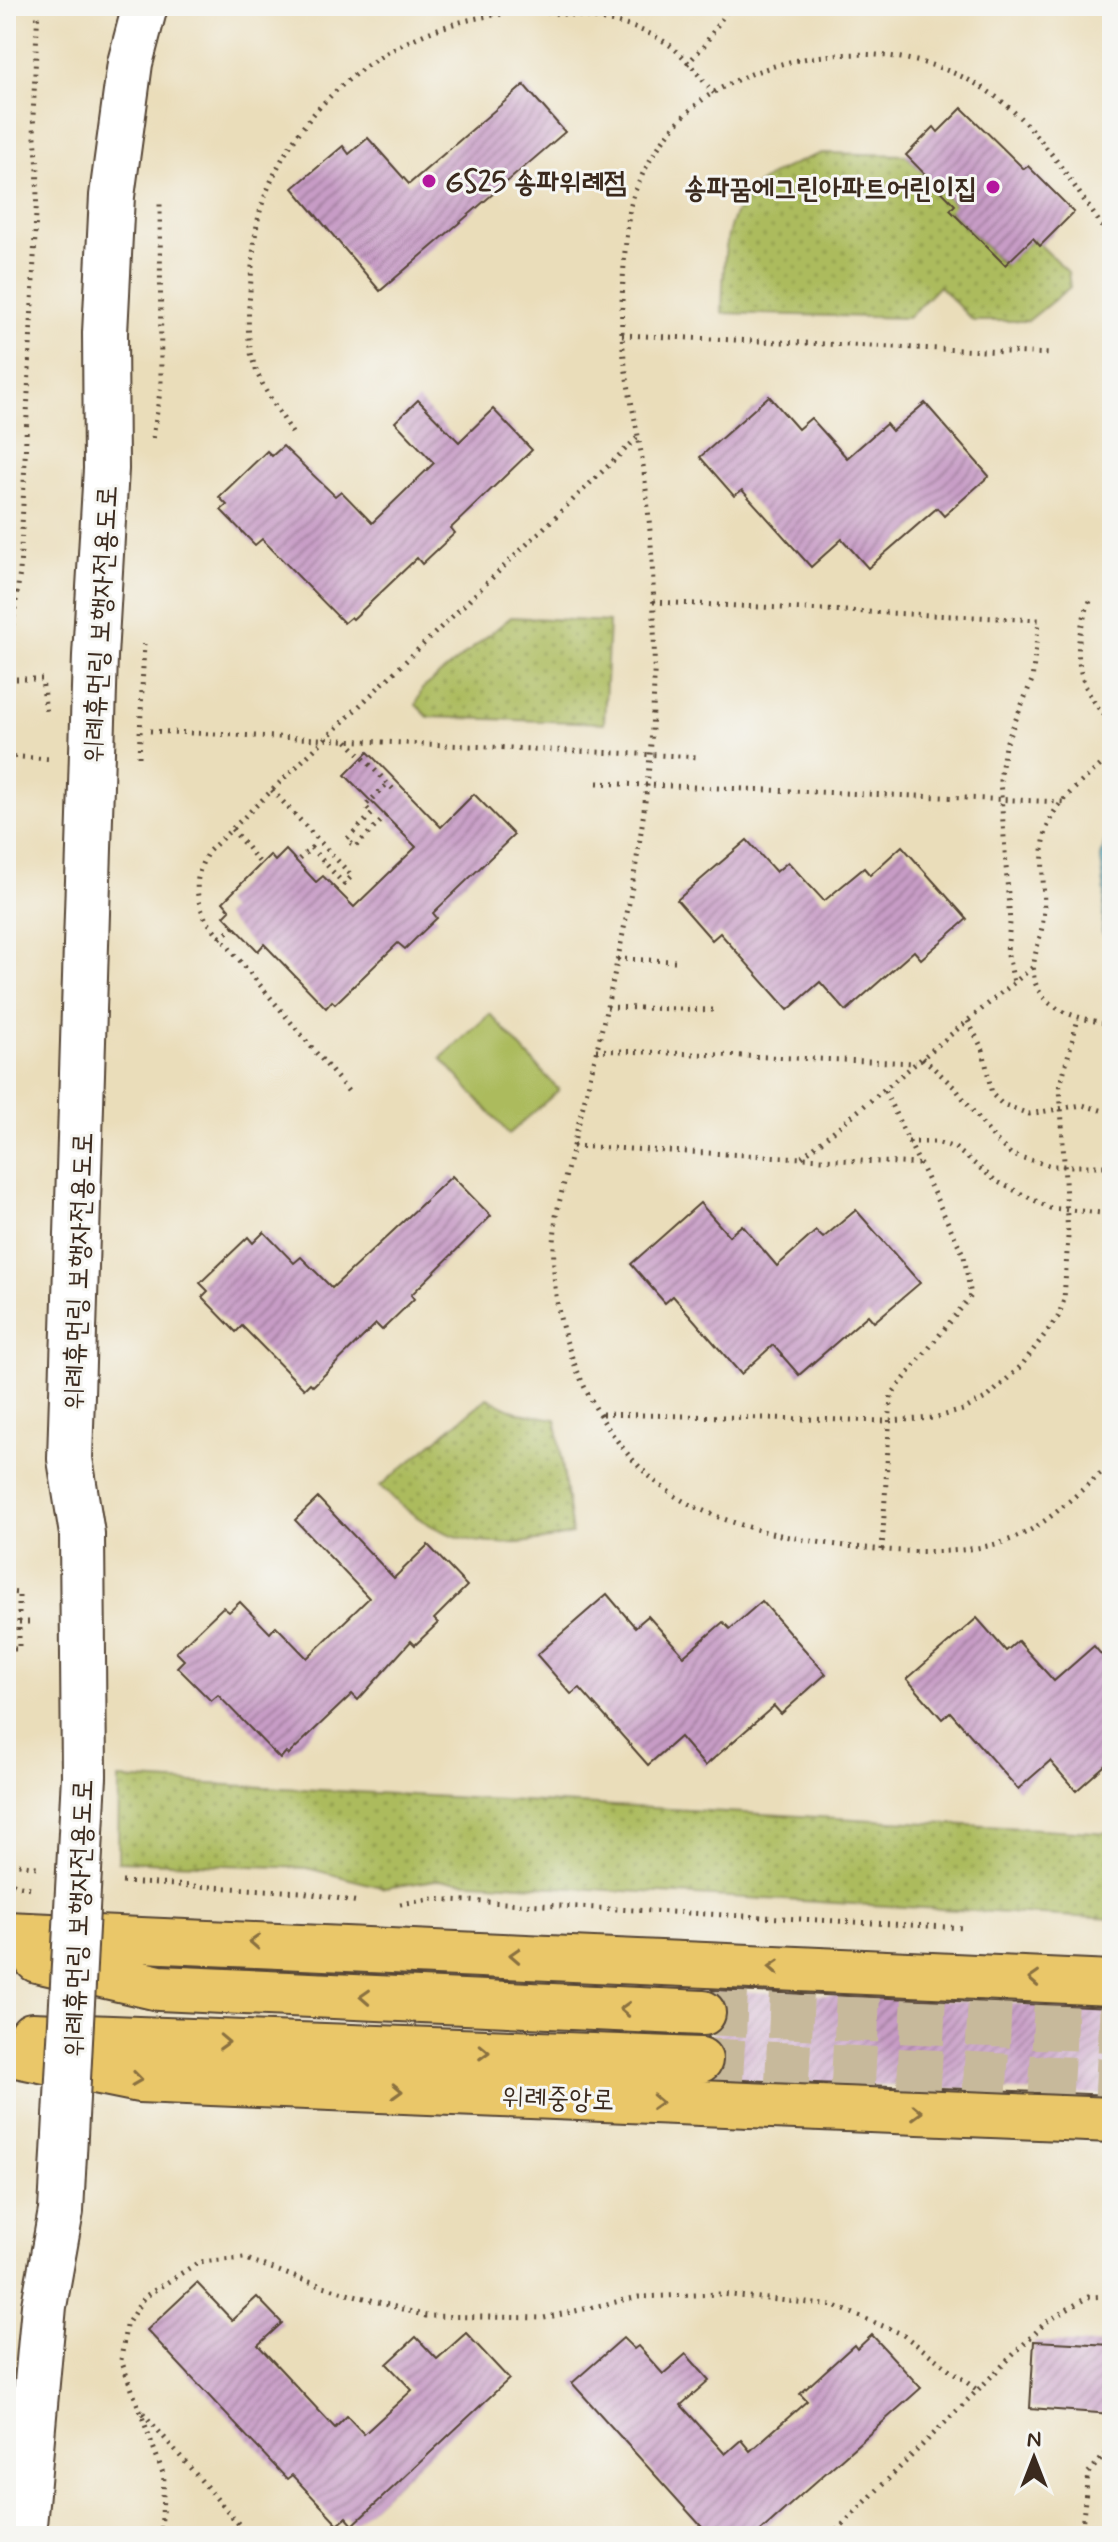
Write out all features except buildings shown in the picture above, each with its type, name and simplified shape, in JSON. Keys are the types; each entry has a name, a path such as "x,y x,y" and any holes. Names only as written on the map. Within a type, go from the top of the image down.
{"main road":[{"path":"6,1934 1112,1983"},
{"path":"6,1953 159,1988 703,2013"},
{"name":"위례중앙로","path":"6,2035 700,2060"},
{"name":"위례중앙로","path":"6,2053 139,2080 1112,2120"}],"street":[{"name":"위례휴먼링 보행자전용도로","path":"23,2536 44,2306 61,2211 67,2144 84,1776 82,1534 70,1459 95,656 106,469 105,333 112,196 130,63 145,6"}],"path":[{"path":"6,713 21,556 38,168 33,117 38,6"},
{"path":"687,64 703,47 730,6"},
{"path":"292,433 261,383 253,361 250,300 257,226 264,198 279,163 309,121 351,76 387,50 430,28 505,11 580,16 635,28 670,45 714,93"},
{"path":"1112,240 1029,129 1003,102 933,67 895,57 861,54 811,57 753,74 714,93 666,137 633,197 624,261 622,335 645,478 653,602 654,684 649,754 630,904 556,1216 554,1280 567,1345 586,1391 626,1452 654,1480 686,1503 731,1522 779,1535 882,1550 942,1550 1020,1536 1112,1463"},
{"path":"622,335 1052,354"},
{"path":"348,1091 206,920 197,901 197,871 208,852 638,437"},
{"path":"1090,601 1076,644 1079,674 1086,692 1112,723"},
{"path":"653,602 1039,620 1032,680 1005,746 1000,799 1010,923 1007,951 1014,982"},
{"path":"150,731 701,757"},
{"path":"347,740 394,790"},
{"path":"1112,755 1053,813 1045,835 1043,920 1033,967 1037,988 1053,1004 1078,1019 1112,1024"},
{"path":"6,756 37,758"},
{"path":"386,816 355,847 347,839 372,814 365,806 388,783"},
{"path":"597,783 1063,802"},
{"path":"272,790 352,876 344,884 311,848 297,861"},
{"path":"232,829 261,864"},
{"path":"220,938 234,927"},
{"path":"617,959 676,961"},
{"path":"802,1158 1033,967"},
{"path":"607,1007 713,1010"},
{"path":"601,1414 888,1421 934,1418 963,1410 989,1396 1021,1366 1058,1317 1064,1300 1068,1212 1060,1086 1078,1019"},
{"path":"968,1021 983,1050 996,1099 1014,1111 1029,1114 1082,1105 1108,1112"},
{"path":"596,1050 916,1063"},
{"path":"923,1058 956,1089 1002,1148 1029,1162 1108,1166"},
{"path":"882,1550 888,1421 894,1389 971,1296 964,1256 884,1090"},
{"path":"908,1142 947,1144 1005,1186 1050,1208 1112,1214"},
{"path":"573,1146 918,1164"},
{"path":"6,1592 19,1593 19,1649 6,1649"},
{"path":"19,1622 34,1622"},
{"path":"6,1856 12,1863 41,1868"},
{"path":"112,1880 301,1892 372,1904"},
{"path":"386,1907 431,1899 969,1929"},
{"path":"161,2536 164,2476 121,2360 126,2326 144,2297 199,2262 244,2258 303,2280 426,2316 544,2318 638,2297 721,2294 835,2306 902,2334 977,2390"},
{"path":"831,2536 1045,2323 1088,2297 1112,2296"},
{"path":"140,2409 249,2536"},
{"path":"1081,2536 1088,2473 1106,2454 1112,2453"}],"green space":[{"path":"823,153 906,155 955,205 950,211 1004,265 1033,238 1068,272 1070,287 1028,321 973,321 939,286 908,318 722,313 725,253 736,210 748,194 766,179"},
{"path":"511,617 609,622 604,723 428,717 416,705 422,689"},
{"path":"490,1014 559,1090 509,1134 441,1058"},
{"path":"487,1398 519,1413 556,1419 572,1534 517,1543 468,1540 423,1521 380,1486"},
{"path":"119,1779 1112,1833 1112,1919 436,1880 385,1888 307,1868 118,1861"}],"water":[{"path":"1112,811 1112,949 1102,932 1105,894 1101,858"}],"tunnel":[{"path":"703,2013 1112,2030"},
{"path":"700,2060 1112,2081"}],"place":[{"name":"GS25 송파위례점","path":"429,181"},
{"name":"송파꿈에그린아파트어린이집","path":"993,187"}]}
